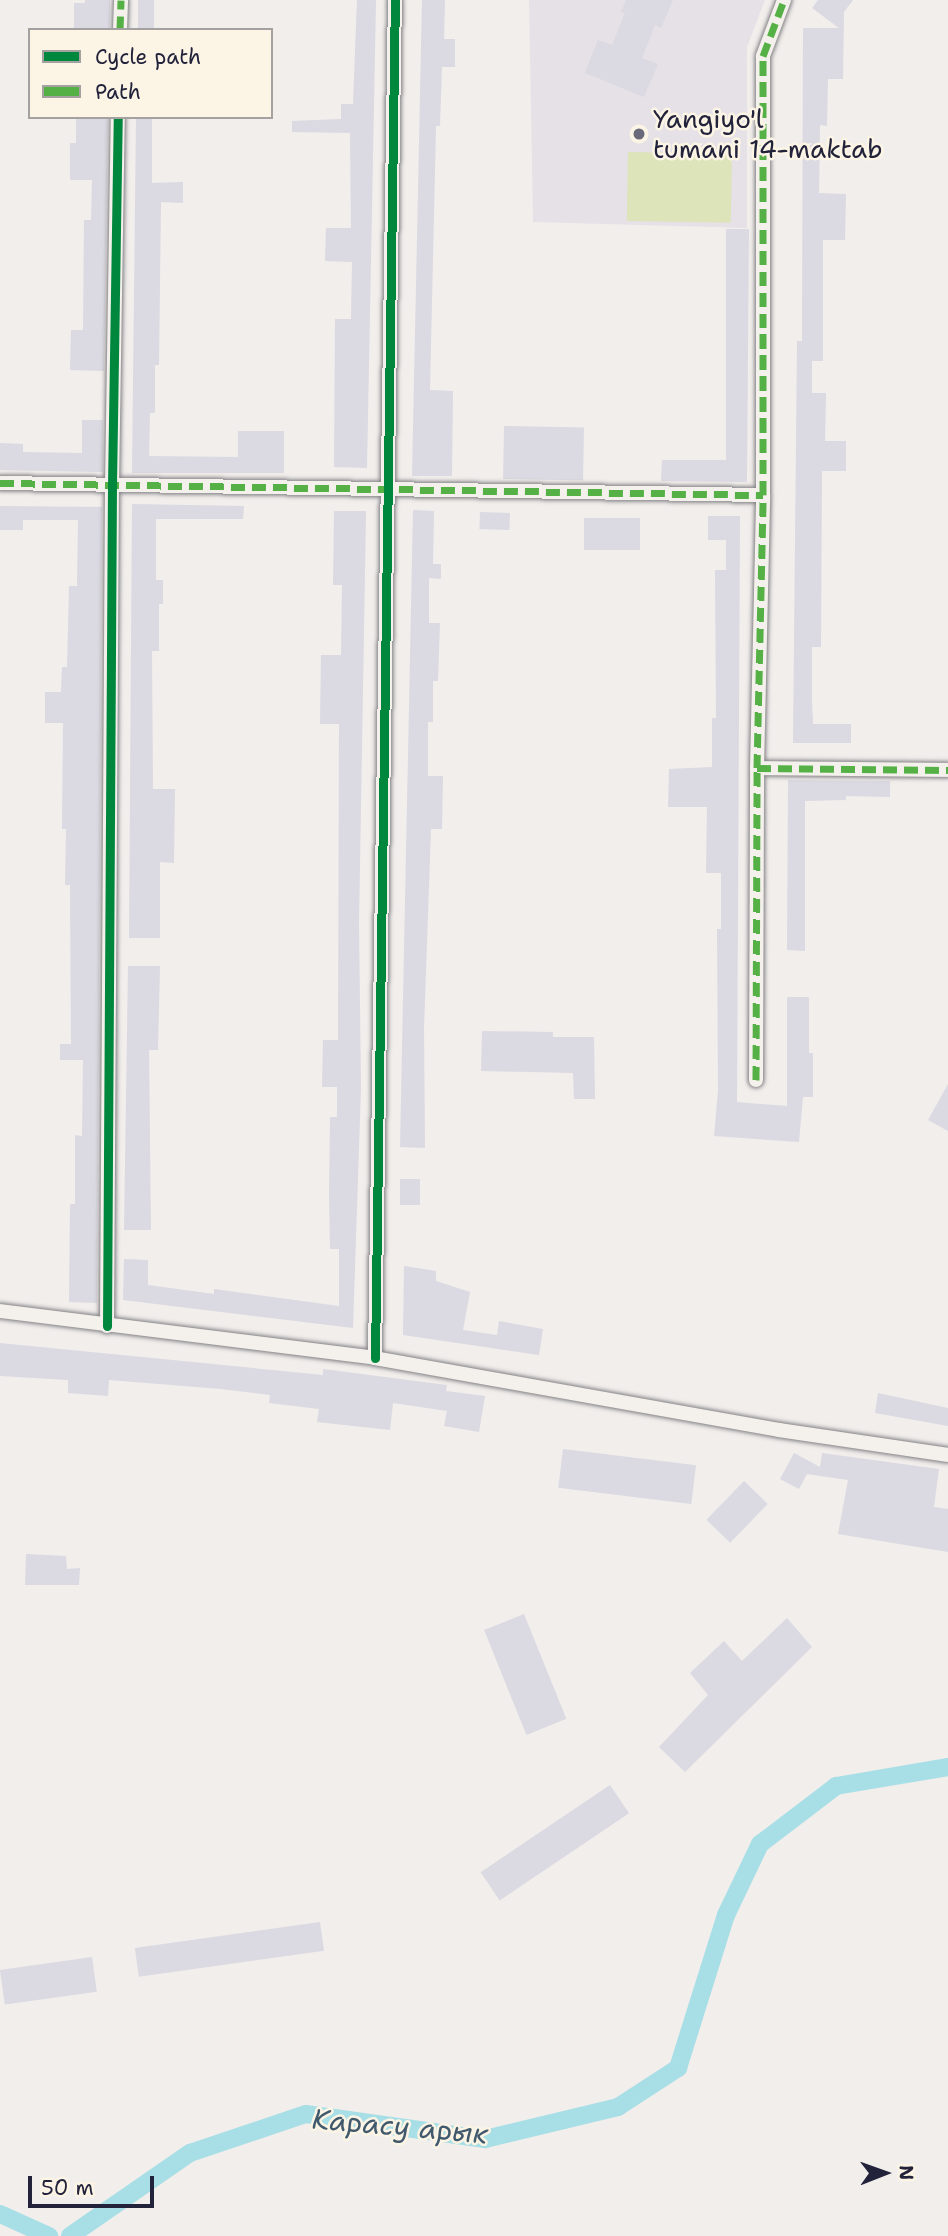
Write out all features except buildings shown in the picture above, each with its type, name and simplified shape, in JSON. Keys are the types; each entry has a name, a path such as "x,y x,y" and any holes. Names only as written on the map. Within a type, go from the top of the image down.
{"street":[{"path":"120,28 121,0"},
{"path":"374,1358 395,0"},
{"path":"756,1080 757,768 763,495 764,56 784,0"},
{"path":"107,1326 112,485 118,119"},
{"path":"0,483 763,495"},
{"path":"757,768 948,770"},
{"path":"0,1311 374,1358 779,1430 948,1455"}],"shaded area":[{"name":"Yangiyo'l tumani 14-maktab","path":"529,0 765,0 747,47 747,228 533,222"}],"green space":[{"path":"628,152 732,154 731,223 627,221"}],"waterway":[{"name":"Карасу арык","path":"70,2236 190,2153 306,2114 485,2139 618,2107 678,2068 726,1915 760,1844 836,1786 948,1767"},
{"name":"Карасу арык","path":"0,2214 49,2236"}],"marked path":[{"path":"120,28 121,0"},
{"path":"756,1080 757,768 763,495 763,56 784,0"},
{"path":"0,483 763,495"},
{"path":"757,768 948,770"}],"cycle path":[{"path":"375,1358 395,0"},
{"path":"107,1326 112,485 118,119"}],"place":[{"name":"Yangiyo'l tumani 14-maktab","path":"639,134"}]}
